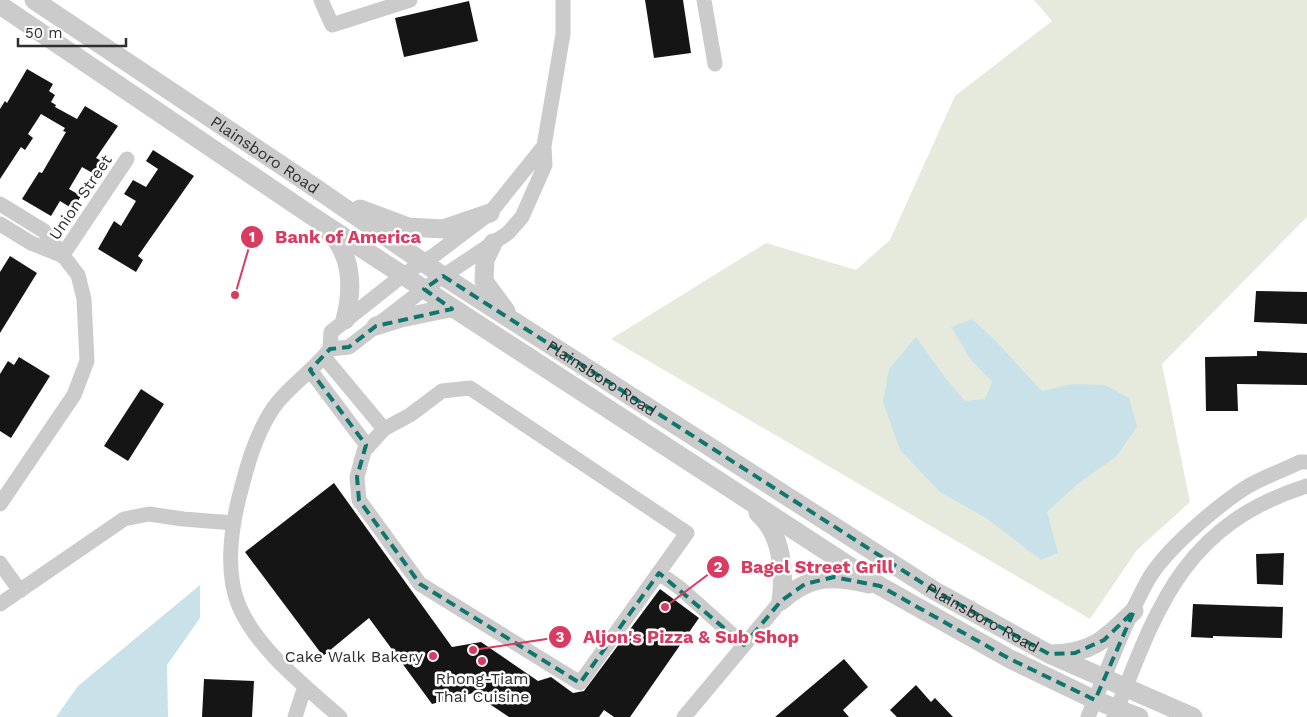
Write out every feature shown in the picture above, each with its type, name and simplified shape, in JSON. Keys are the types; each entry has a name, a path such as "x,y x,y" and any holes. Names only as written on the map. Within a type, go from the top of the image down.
{"street":[{"name":"Plainsboro Road","path":"34,0 314,187 443,276 935,592 1049,654 1192,717"},
{"path":"321,0 332,24 410,0"},
{"path":"340,717 305,686 256,635 239,606 232,577 234,523 247,467 265,422 278,403 327,353 349,347 424,289 508,234 522,216 545,165 544,146 563,34 563,0"},
{"path":"704,0 715,64"},
{"name":"Plainsboro Road","path":"0,5 450,308 880,586 1010,659 1092,708 1139,717"},
{"path":"384,429 327,353 331,332 403,275 490,213 544,146"},
{"name":"Union Street","path":"62,256 127,159"},
{"path":"314,187 364,211 408,227 444,229 490,213"},
{"path":"0,504 74,395 87,361 84,299 78,275 44,231 2,209"},
{"path":"312,216 338,241 349,268 350,300 346,320"},
{"path":"0,224 31,242 62,256"},
{"path":"493,243 485,260 484,281 514,322"},
{"path":"376,326 401,318 450,308"},
{"path":"310,370 368,447"},
{"path":"470,388 687,533 580,683 420,584 359,500 357,477 364,451 384,429 410,415 442,391 470,388"},
{"path":"1092,708 1149,579 1178,544 1208,516 1246,488 1300,462 1307,462"},
{"path":"1116,713 1162,601 1185,566 1214,535 1263,503 1307,486"},
{"path":"736,494 766,520 775,538 782,565 780,602"},
{"path":"0,604 124,519 149,514 183,520 234,523"},
{"path":"0,563 20,591"},
{"path":"659,573 680,588 744,645"},
{"path":"684,717 780,602 792,591 819,579 834,577 880,586"},
{"path":"1049,654 1075,653 1104,640 1134,611"},
{"path":"295,717 305,686"}],"highlighted area":[{"path":"443,276 935,591 1049,654 1075,653 1104,640 1134,611 1095,700 1010,659 880,586 834,577 805,584 781,601 744,645 659,573 580,683 420,584 359,500 357,477 366,445 310,370 330,349 349,347 376,326 452,309 424,289"}],"shaded area":[{"path":"1034,0 1307,0 1307,217 1162,364 1190,502 1137,550 1090,619 611,339 766,243 856,270 890,240 955,96 1052,21"}],"water":[{"path":"972,319 1000,345 1042,391 1072,384 1105,385 1129,398 1137,427 1116,457 1080,482 1047,512 1058,553 1041,560 986,518 940,492 900,450 883,402 889,369 916,337 965,401 985,399 992,382 971,360 951,327"},
{"path":"200,585 200,618 167,665 168,717 56,717 78,686"}],"building":[{"path":"645,0 683,0 691,53 654,58"},
{"path":"469,1 478,41 404,57 395,18"},
{"path":"27,69 53,84 49,91 55,95 51,102 56,105 55,107 77,119 85,106 118,126 96,158 104,162 96,175 82,167 69,189 81,196 73,209 60,201 51,216 22,199 39,172 42,173 66,132 63,131 65,128 41,114 28,134 33,138 25,150 21,147 0,179 0,109 5,101 7,103"},
{"path":"153,150 194,176 138,256 143,260 136,272 98,249 114,221 121,226 136,201 124,194 133,180 146,187 158,169 146,161"},
{"path":"10,256 37,273 0,333 0,272"},
{"path":"1256,291 1307,292 1307,324 1254,322"},
{"path":"1257,351 1307,353 1307,385 1237,384 1238,411 1206,411 1205,357 1257,356"},
{"path":"19,357 50,376 11,438 0,431 0,374 8,361 14,365"},
{"path":"141,389 164,404 128,461 104,446"},
{"path":"334,483 452,647 481,642 538,681 551,677 573,693 584,691 660,589 699,618 630,717 614,717 604,710 599,717 509,717 473,693 432,704 369,618 323,656 245,552"},
{"path":"1284,553 1283,585 1257,584 1256,554"},
{"path":"1193,604 1283,607 1282,638 1191,637"},
{"path":"844,659 868,687 843,710 849,717 775,717"},
{"path":"204,679 254,681 252,717 202,717"},
{"path":"916,685 931,702 935,698 953,717 897,717 890,710"}],"place":[{"name":"Bank of America","path":"235,295"},
{"name":"Bagel Street Grill","path":"665,607"},
{"name":"Aljon's Pizza & Sub Shop","path":"473,650"},
{"name":"Cake Walk Bakery","path":"433,656"},
{"name":"Rhong-Tiam Thai Cuisine","path":"482,661"}]}
